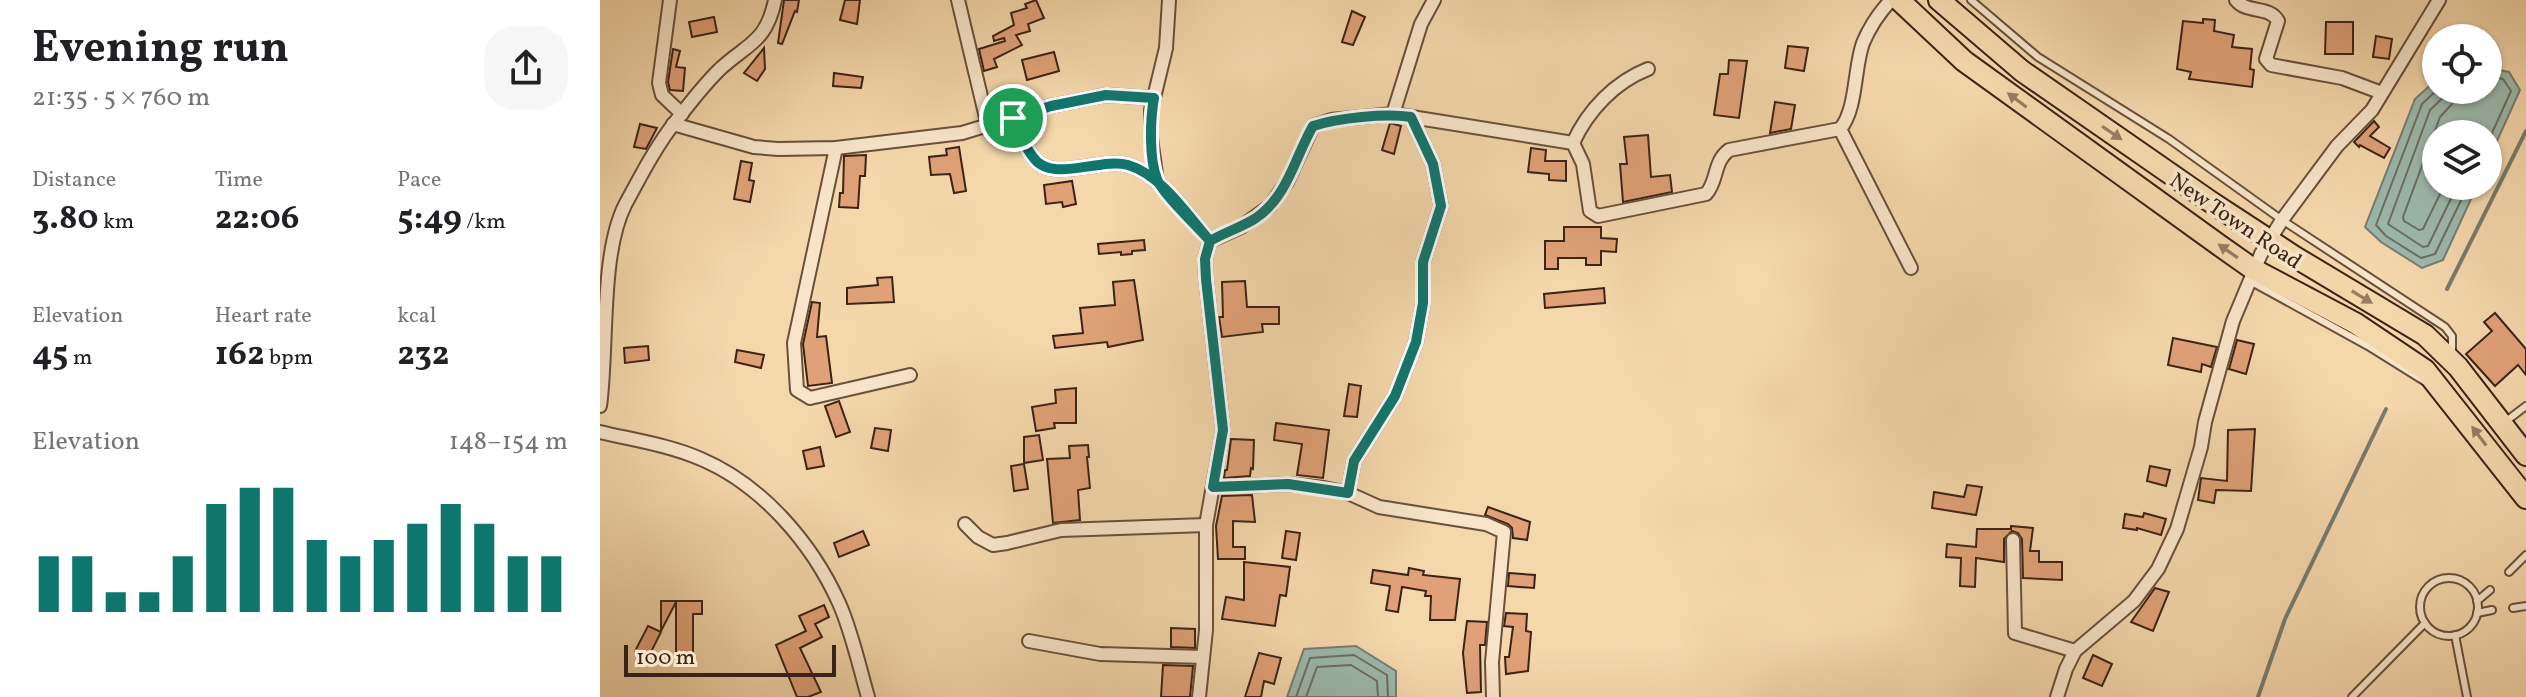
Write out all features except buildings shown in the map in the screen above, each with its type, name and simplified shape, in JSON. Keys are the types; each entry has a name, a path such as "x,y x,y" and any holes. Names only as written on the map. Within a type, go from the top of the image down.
{"main road":[{"name":"New Town Road","path":"1899,0 1964,61 2251,274 2355,323 2425,370 2526,498"},
{"name":"New Town Road","path":"1939,0 2022,71 2269,240 2425,335 2450,360 2526,455"}],"street":[{"path":"670,0 659,83 662,95 678,119 754,147 836,148 962,133 1051,106 1106,95 1154,98"},
{"path":"600,406 605,371 610,253 624,207 678,119 718,70 757,40 767,27 775,0"},
{"path":"958,0 988,126"},
{"path":"1157,181 1151,138 1154,98 1166,48 1169,0"},
{"path":"1393,114 1421,24 1434,0"},
{"path":"1573,143 1583,164 1590,211 1598,216 1706,194 1712,188 1717,163 1729,150 1840,129 1845,124 1863,44 1878,14 1891,0"},
{"path":"2236,0 2242,7 2276,16 2278,21 2266,59 2271,65 2342,78 2382,93"},
{"path":"2057,697 2075,651 2134,601 2158,569 2177,529 2233,321 2251,274 2269,240 2337,146 2372,110 2439,0"},
{"path":"1573,143 1581,127 1623,80 1648,69"},
{"path":"1199,697 1206,525 1223,430 1206,279 1205,259 1210,241 1250,222 1270,206 1287,182 1313,126 1331,120 1393,114 1573,143"},
{"path":"1348,493 1354,461 1395,396 1416,342 1423,303 1423,262 1441,206 1433,164 1411,117"},
{"path":"1013,118 1034,159 1042,166 1052,170 1097,164 1128,165 1157,181 1210,241"},
{"path":"1840,129 1911,268"},
{"path":"836,148 794,343 797,390 810,398 910,375"},
{"path":"600,432 702,459 750,488 773,509 802,540 830,585 840,605 868,697"},
{"path":"1213,487 1288,484 1348,493 1379,507 1486,524 1504,532 1492,662 1493,697"},
{"path":"965,524 978,537 993,545 1061,530 1206,525"},
{"path":"2013,540 2015,633 2075,651"},
{"path":"1029,641 1100,654 1203,657"}],"lane":[{"path":"1971,0 2038,57 2169,139 2282,220 2445,327 2452,336 2450,360 2433,379"},
{"path":"2502,424 2526,406"},
{"path":"2509,572 2526,555"},
{"path":"2443,579 2465,583 2477,601 2473,623 2455,635 2433,631 2420,613 2420,602 2425,591 2443,579"},
{"path":"2477,601 2490,590"},
{"path":"2513,608 2526,606"},
{"path":"2477,613 2492,610"},
{"path":"2352,697 2425,623"},
{"path":"2455,635 2467,697"}],"water":[{"path":"2502,71 2509,72 2520,90 2502,130 2502,120 2422,120 2422,200 2471,200 2443,260 2422,268 2381,242 2365,227 2415,99 2422,93 2422,104 2502,104"},
{"path":"1356,646 1396,671 1396,697 1287,697 1304,649"}],"waterway":[{"path":"2447,289 2526,131"},
{"path":"2258,697 2285,619 2386,409"}],"route":[{"path":"1013,118 1034,159 1042,166 1052,170 1097,164 1128,165 1157,181 1210,241 1205,259 1206,279 1223,430 1213,487 1288,484 1348,493 1354,461 1395,396 1416,342 1423,303 1423,262 1432,226 1441,206 1433,164 1411,117 1393,114 1331,120 1313,126 1287,182 1270,206 1241,227 1210,241 1166,192 1157,181 1151,138 1154,98 1106,95 1051,106 1013,118"}]}
